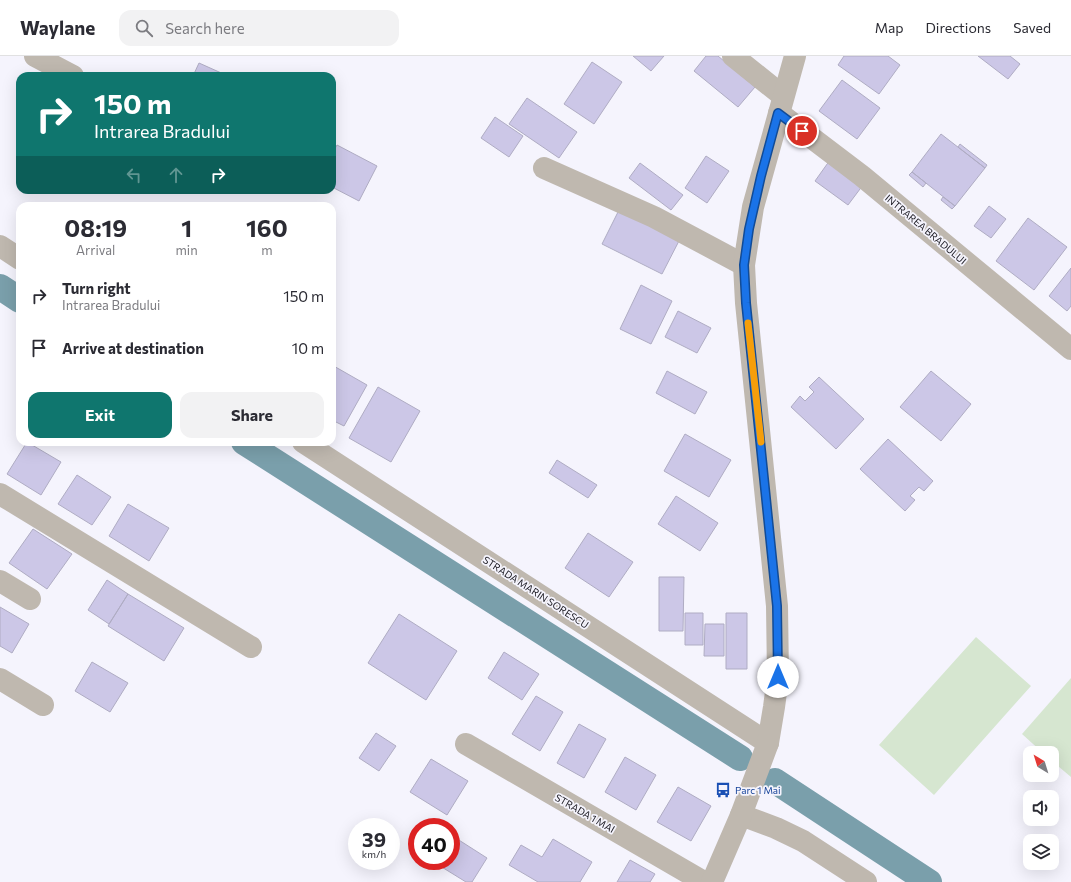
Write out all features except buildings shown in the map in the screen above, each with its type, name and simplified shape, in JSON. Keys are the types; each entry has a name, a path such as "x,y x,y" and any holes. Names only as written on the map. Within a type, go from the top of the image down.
{"street":[{"path":"35,56 65,72"},
{"path":"733,56 781,105"},
{"path":"712,882 741,815 768,743 778,677 777,606 746,303 744,265 753,207 795,56"},
{"name":"INTRAREA BRADULUI","path":"781,105 862,176 1071,349"},
{"path":"544,168 654,217 744,265"},
{"path":"0,246 16,256"},
{"name":"STRADA MARIN SORESCU","path":"309,446 768,743"},
{"path":"0,494 251,647"},
{"path":"0,581 30,600"},
{"path":"0,679 43,705"},
{"name":"STRADA 1 MAI","path":"466,744 704,882"},
{"path":"741,815 776,828 803,842 866,882"}],"green space":[{"path":"976,637 1031,686 934,795 879,745"},
{"path":"1071,678 1071,777 1059,767 1059,746 1035,746 1022,734"}],"waterway":[{"path":"0,287 16,297"},
{"path":"250,446 740,758"},
{"path":"775,781 929,882"}],"slow traffic":[{"path":"748,323 761,442"}],"place":[{"name":"Parc 1 Mai","path":"723,790"}],"route":[{"path":"778,677 777,606 746,303 744,265 753,207 778,113 802,131"}]}
